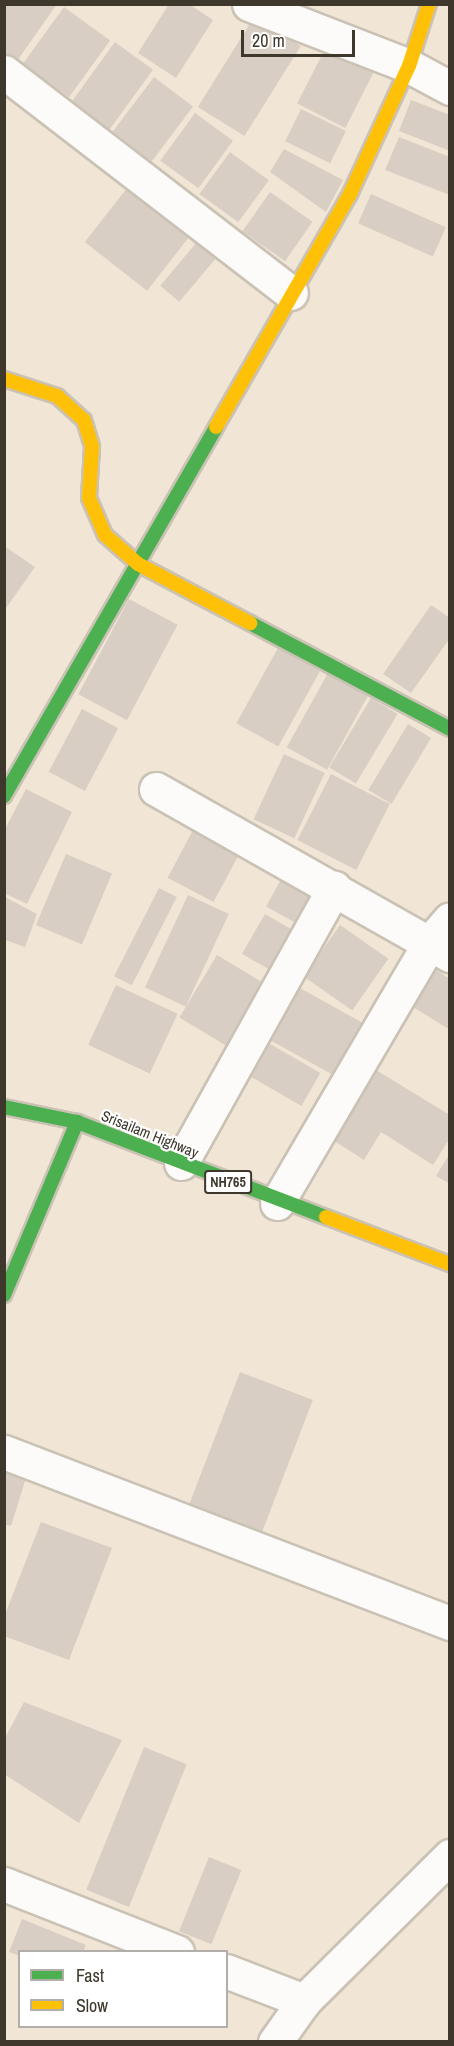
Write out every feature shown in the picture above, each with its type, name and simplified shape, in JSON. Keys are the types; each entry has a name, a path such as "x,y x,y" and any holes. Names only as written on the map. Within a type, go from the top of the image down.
{"main road":[{"path":"4,796 291,293 350,194 409,66 429,4"},
{"path":"4,379 57,396 84,420 92,447 89,498 105,535 138,564 450,729"},
{"name":"Srisailam Highway","path":"4,1107 77,1122 277,1203 450,1264"},
{"path":"4,1295 77,1122"}],"street":[{"path":"249,4 409,66 450,88"},
{"path":"4,72 291,293"},
{"path":"156,789 334,888 443,939 277,1203"},
{"path":"181,1163 334,888"},
{"path":"4,1452 450,1623"},
{"path":"280,2039 304,2001 447,1862"},
{"path":"4,1884 172,1950"},
{"path":"228,1972 304,2001"}],"building":[{"path":"4,4 57,4 17,61 4,52"},
{"path":"169,4 189,4 213,20 176,78 138,53"},
{"path":"64,7 110,41 69,97 23,64"},
{"path":"254,17 301,46 244,136 198,107"},
{"path":"115,42 153,70 109,130 71,103"},
{"path":"328,43 376,68 345,128 297,104"},
{"path":"154,77 193,106 152,162 112,132"},
{"path":"411,100 450,115 450,151 399,131"},
{"path":"301,109 346,131 330,163 285,141"},
{"path":"195,113 233,141 198,188 160,161"},
{"path":"399,137 450,157 450,195 385,170"},
{"path":"284,149 343,180 326,212 270,172"},
{"path":"230,152 269,180 238,222 199,194"},
{"path":"131,183 193,232 147,291 85,242"},
{"path":"270,192 313,222 285,261 242,231"},
{"path":"371,194 446,227 433,257 358,223"},
{"path":"202,236 221,252 179,302 160,286"},
{"path":"4,546 35,567 4,611"},
{"path":"129,599 178,625 127,720 78,694"},
{"path":"431,605 450,618 450,638 411,693 383,674"},
{"path":"278,648 320,671 278,746 236,723"},
{"path":"328,673 368,695 327,770 287,747"},
{"path":"371,698 398,714 356,783 329,767"},
{"path":"82,709 118,728 85,791 49,772"},
{"path":"408,724 431,738 391,804 368,790"},
{"path":"284,754 325,773 294,838 254,819"},
{"path":"331,774 390,804 356,870 297,840"},
{"path":"26,789 72,812 27,904 4,893 4,831"},
{"path":"193,830 239,854 214,902 168,878"},
{"path":"66,854 112,874 82,944 36,925"},
{"path":"283,876 317,895 300,926 266,907"},
{"path":"159,888 177,897 132,985 114,976"},
{"path":"188,895 229,914 186,1006 145,987"},
{"path":"5,897 37,914 25,947 5,940"},
{"path":"265,914 294,931 271,971 242,954"},
{"path":"340,925 388,959 352,1010 304,977"},
{"path":"217,955 265,984 227,1046 179,1018"},
{"path":"436,970 450,979 450,1030 413,1007"},
{"path":"116,985 178,1014 150,1074 88,1045"},
{"path":"298,987 364,1024 335,1076 269,1039"},
{"path":"265,1041 320,1073 301,1106 246,1074"},
{"path":"371,1067 450,1115 450,1138 433,1165 381,1132 364,1160 328,1137"},
{"path":"450,1153 450,1184 436,1176"},
{"path":"240,1372 313,1400 257,1546 184,1518"},
{"path":"4,1471 26,1478 11,1526 4,1524"},
{"path":"41,1522 112,1548 69,1660 4,1636 4,1617"},
{"path":"24,1702 122,1740 79,1823 4,1774 4,1740"},
{"path":"144,1747 187,1764 129,1907 86,1890"},
{"path":"209,1857 241,1870 211,1944 179,1931"},
{"path":"22,1919 86,1945 84,1950 18,1950 18,1955 9,1952"}],"traffic: fast":[{"path":"4,796 216,427"},
{"path":"250,623 450,729"},
{"path":"4,1107 77,1122 326,1217"},
{"path":"4,1295 77,1122"}],"traffic: slow":[{"path":"216,427 350,194 409,66 429,4"},
{"path":"4,379 57,396 84,420 92,447 89,498 105,535 138,564 250,623"},
{"path":"326,1217 450,1264"}]}
